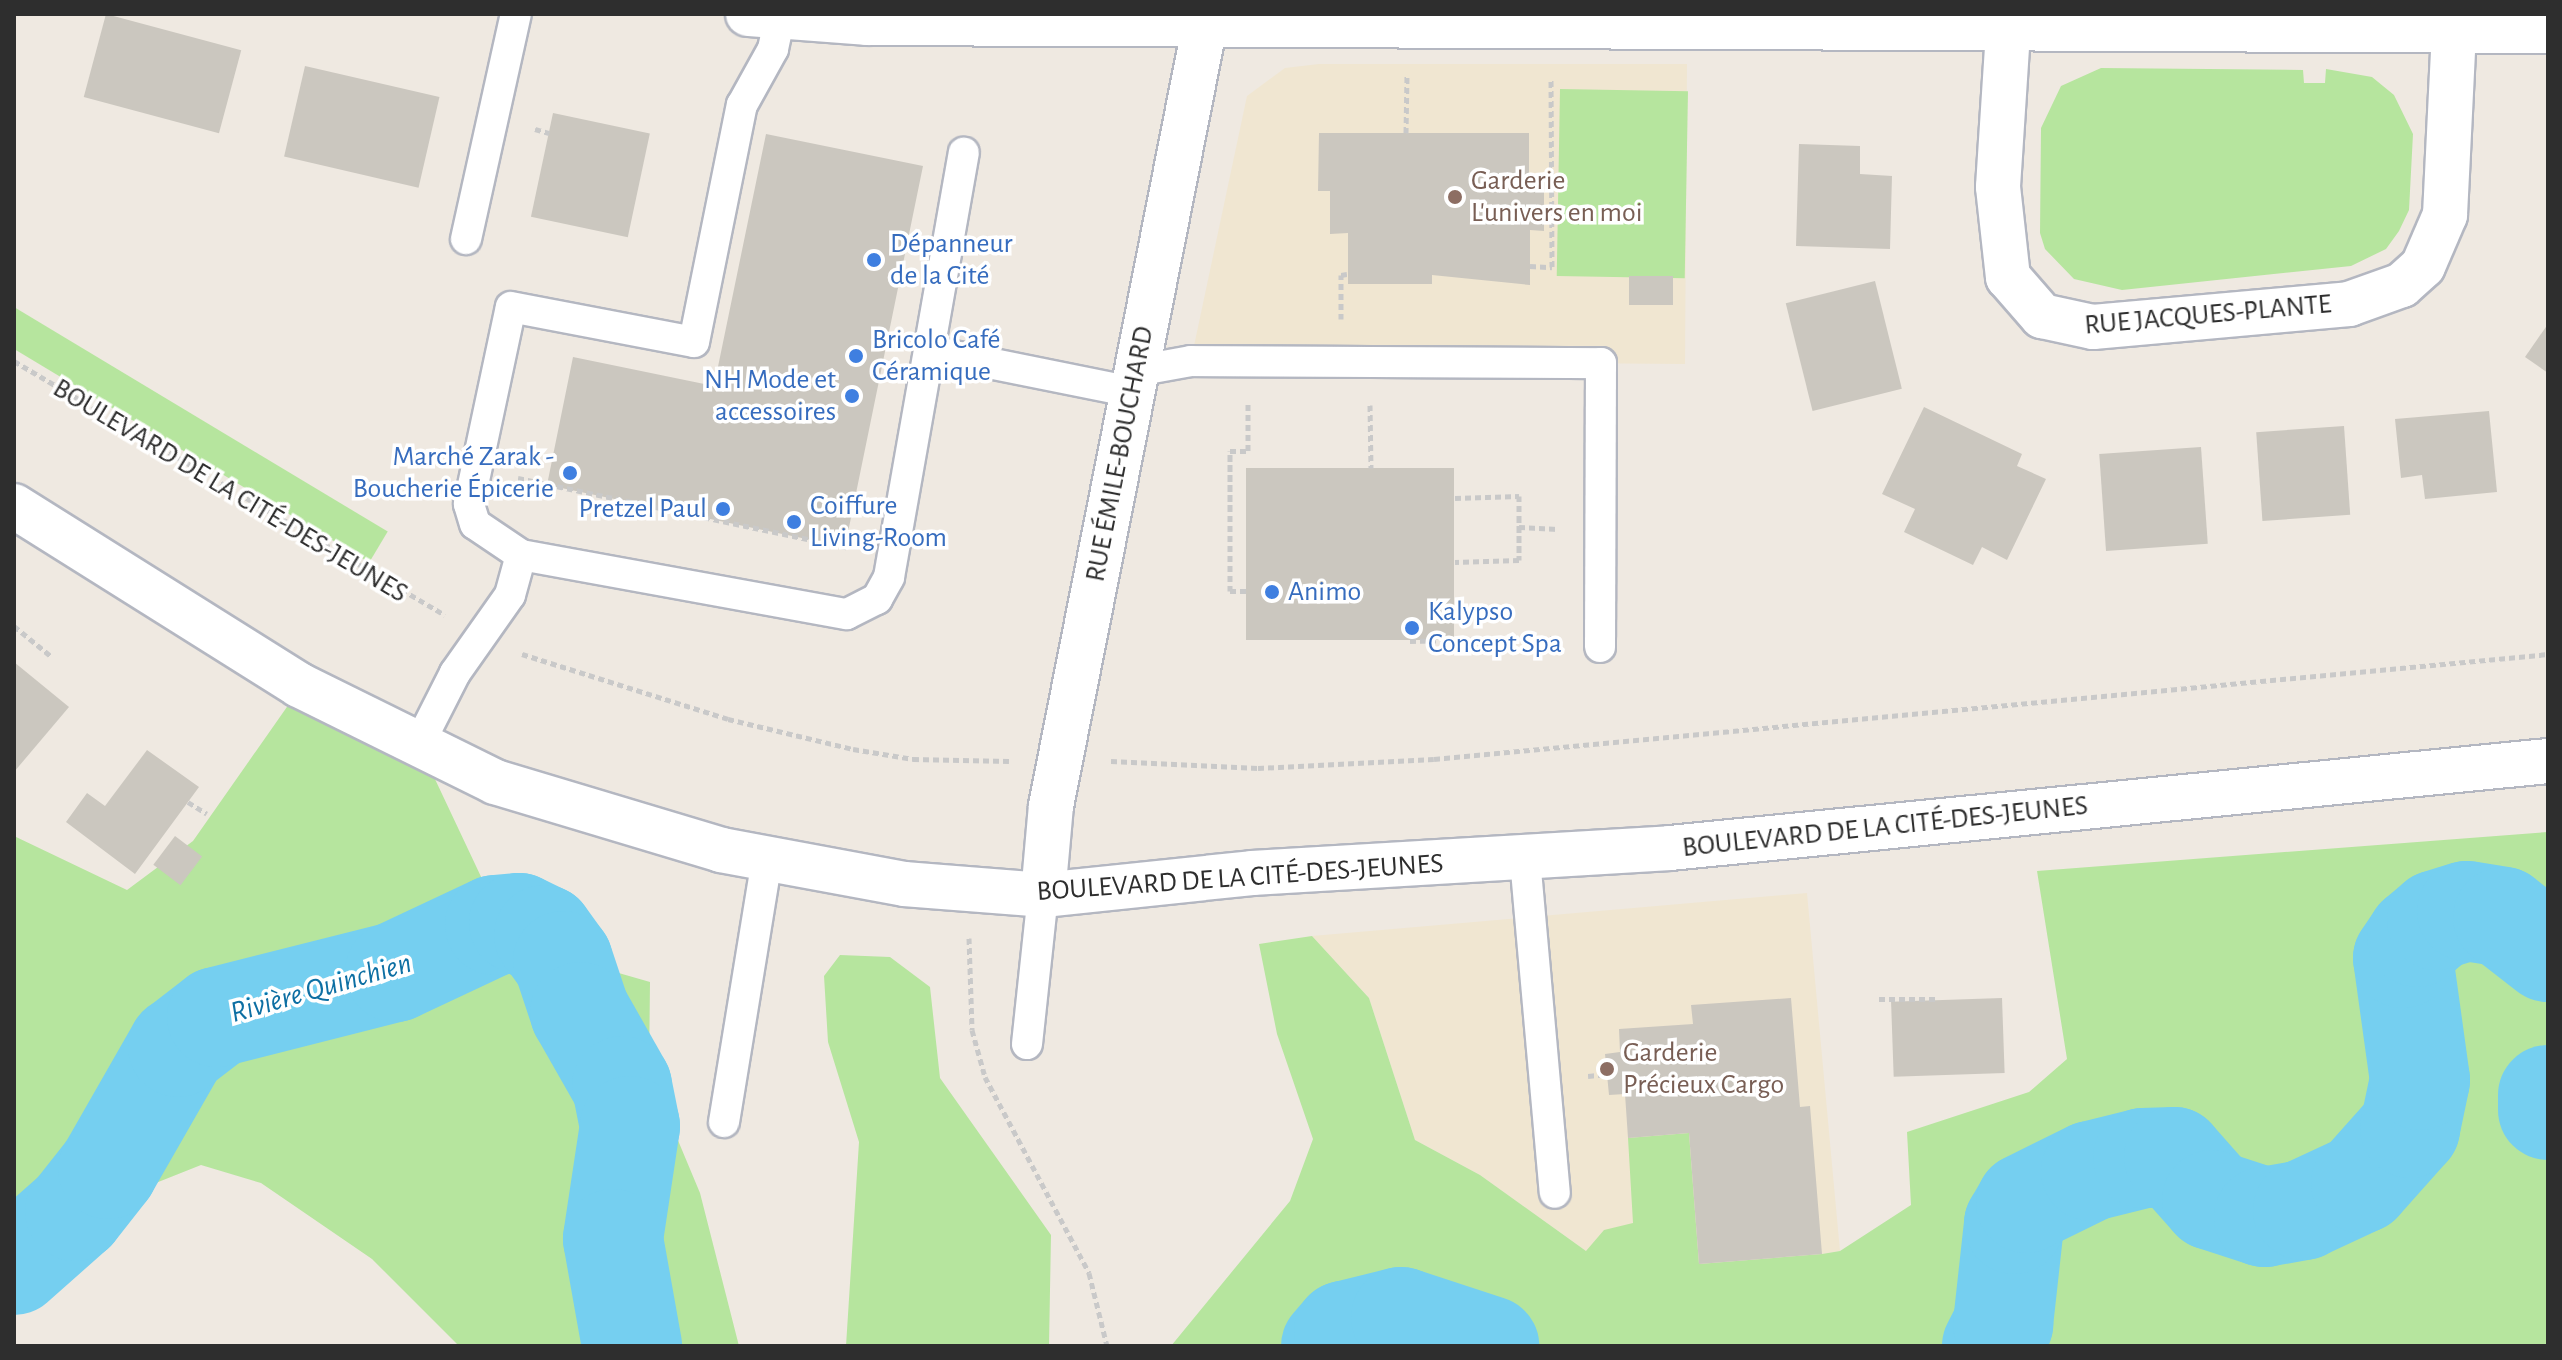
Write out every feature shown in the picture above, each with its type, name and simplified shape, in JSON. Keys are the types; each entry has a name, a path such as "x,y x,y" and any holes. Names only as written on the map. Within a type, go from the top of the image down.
{"street":[{"path":"764,16 1206,19 2008,32 2548,31"},
{"name":"RUE ÉMILE-BOUCHARD","path":"1043,895 1051,806 1206,19"},
{"name":"RUE JACQUES-PLANTE","path":"2008,32 1998,187 2008,277 2042,316 2093,327 2349,304 2402,285 2423,266 2445,215 2454,30"},
{"name":"BOULEVARD DE LA CITÉ-DES-JEUNES","path":"14,506 299,685 495,782 767,860 969,888 1043,895 1216,875 1525,859 2548,761"}],"lane":[{"path":"466,239 516,14"},
{"path":"764,16 773,49 742,105 694,342 511,307 469,504 475,524 521,555 861,612 889,577 964,153"},
{"path":"929,351 1134,381 1247,361 1601,363 1600,647"},
{"path":"418,746 455,673 510,595 521,555"},
{"path":"1525,859 1555,1193"},
{"path":"724,1122 767,860"},
{"path":"1027,1044 1043,895"}],"path":[{"path":"1406,133 1407,64"},
{"path":"1530,266 1552,267 1551,65"},
{"path":"1341,291 1341,275 1347,274"},
{"name":"BOULEVARD DE LA CITÉ-DES-JEUNES","path":"14,361 449,617"},
{"path":"1246,591 1230,591 1230,451 1248,451 1247,361"},
{"path":"1371,447 1371,468"},
{"path":"508,475 845,547"},
{"path":"1455,498 1519,496 1519,560 1455,562"},
{"path":"14,626 52,657"},
{"path":"1410,641 1526,638"},
{"path":"513,651 728,719 913,759 969,761"},
{"path":"1154,765 1434,759 2548,654"},
{"path":"188,802 207,814"},
{"path":"969,888 968,985 985,1077 1083,1259 1107,1346"},
{"path":"1879,999 1938,999"}],"shaded area":[{"name":"Garderie L'univers en moi","path":"1319,64 1687,64 1685,364 1191,360 1247,96 1285,68"},
{"name":"Garderie Précieux Cargo","path":"1807,893 1840,1251 1822,1254 1791,1346 1586,1251 1480,1175 1415,1140 1369,998 1312,936"}],"green space":[{"path":"2101,68 2303,70 2304,83 2325,83 2326,69 2372,77 2394,95 2413,134 2409,210 2399,231 2386,249 2351,266 2122,290 2074,279 2045,249 2040,233 2041,128 2061,86"},
{"path":"1560,89 1688,91 1685,278 1557,276"},
{"path":"14,307 388,532 369,562 14,349"},
{"path":"289,704 434,777 492,900 570,959 650,982 649,1071 700,1193 739,1346 459,1346 372,1259 261,1183 201,1165 108,1202 23,1262 14,1301 14,836 127,890 193,841"},
{"path":"2548,832 2548,1346 1171,1346 1290,1201 1313,1139 1277,1034 1259,944 1312,936 1369,998 1415,1140 1480,1175 1586,1251 1604,1230 1633,1223 1628,1138 1689,1133 1699,1264 1822,1254 1840,1251 1911,1205 1907,1132 2029,1092 2067,1059 2037,871"},
{"path":"840,955 890,957 930,987 940,1078 1051,1235 1049,1346 846,1346 859,1142 828,1042 824,976"}],"building":[{"path":"106,14 241,50 219,133 84,97"},
{"path":"305,66 439,97 419,188 284,157"},
{"path":"553,113 650,134 628,237 531,217"},
{"path":"1319,133 1529,133 1529,175 1544,174 1544,231 1530,230 1530,285 1432,275 1432,284 1348,284 1348,233 1330,234 1330,191 1318,191"},
{"path":"766,134 923,166 845,547 547,485 573,357 714,386"},
{"path":"1799,144 1860,146 1860,174 1892,176 1890,249 1796,246"},
{"path":"1629,276 1673,276 1673,305 1629,305"},
{"path":"1875,281 1902,389 1813,411 1786,303"},
{"path":"2548,324 2548,373 2525,357"},
{"path":"1924,407 2022,454 2017,466 2046,479 2007,560 1982,547 1973,565 1904,532 1915,509 1882,494"},
{"path":"2489,411 2497,492 2425,499 2422,475 2401,478 2395,419"},
{"path":"2344,426 2350,515 2262,521 2256,432"},
{"path":"2201,447 2208,544 2106,551 2099,454"},
{"path":"1246,468 1454,468 1454,640 1246,640"},
{"path":"14,662 69,707 14,772"},
{"path":"147,750 199,787 135,874 66,822 87,793 105,806"},
{"path":"175,836 202,856 180,885 153,865"},
{"path":"1791,998 1800,1107 1810,1106 1822,1254 1699,1264 1689,1133 1628,1138 1625,1094 1609,1095 1605,1054 1620,1052 1619,1029 1693,1024 1691,1005"},
{"path":"2002,998 2005,1073 1894,1077 1891,1002"}],"waterway":[{"name":"Rivière Quinchien","path":"1992,1346 2003,1324 2014,1224 2026,1203 2091,1171 2143,1158 2174,1157 2212,1200 2264,1217 2303,1210 2361,1183 2410,1128 2420,1080 2403,958 2417,937 2437,920 2467,911 2503,917 2548,952"},
{"name":"Rivière Quinchien","path":"14,1265 75,1211 108,1169 178,1047 217,1017 395,972 495,925 519,923 544,935 563,961 580,1012 622,1086 630,1126 613,1239 632,1346"},
{"name":"Rivière Quinchien","path":"2548,1095 2548,1110"},
{"name":"Rivière Quinchien","path":"1331,1346 1344,1331 1401,1317 1489,1346"}],"place":[{"name":"Garderie L'univers en moi","path":"1455,197"},
{"name":"Dépanneur de la Cité","path":"874,260"},
{"name":"Bricolo Café Céramique","path":"856,356"},
{"name":"NH Mode et accessoires","path":"852,396"},
{"name":"Marché Zarak - Boucherie Épicerie","path":"570,473"},
{"name":"Pretzel Paul","path":"723,509"},
{"name":"Coiffure Living-Room","path":"794,522"},
{"name":"Animo","path":"1272,592"},
{"name":"Kalypso Concept Spa","path":"1412,628"},
{"name":"Garderie Précieux Cargo","path":"1607,1069"}]}
